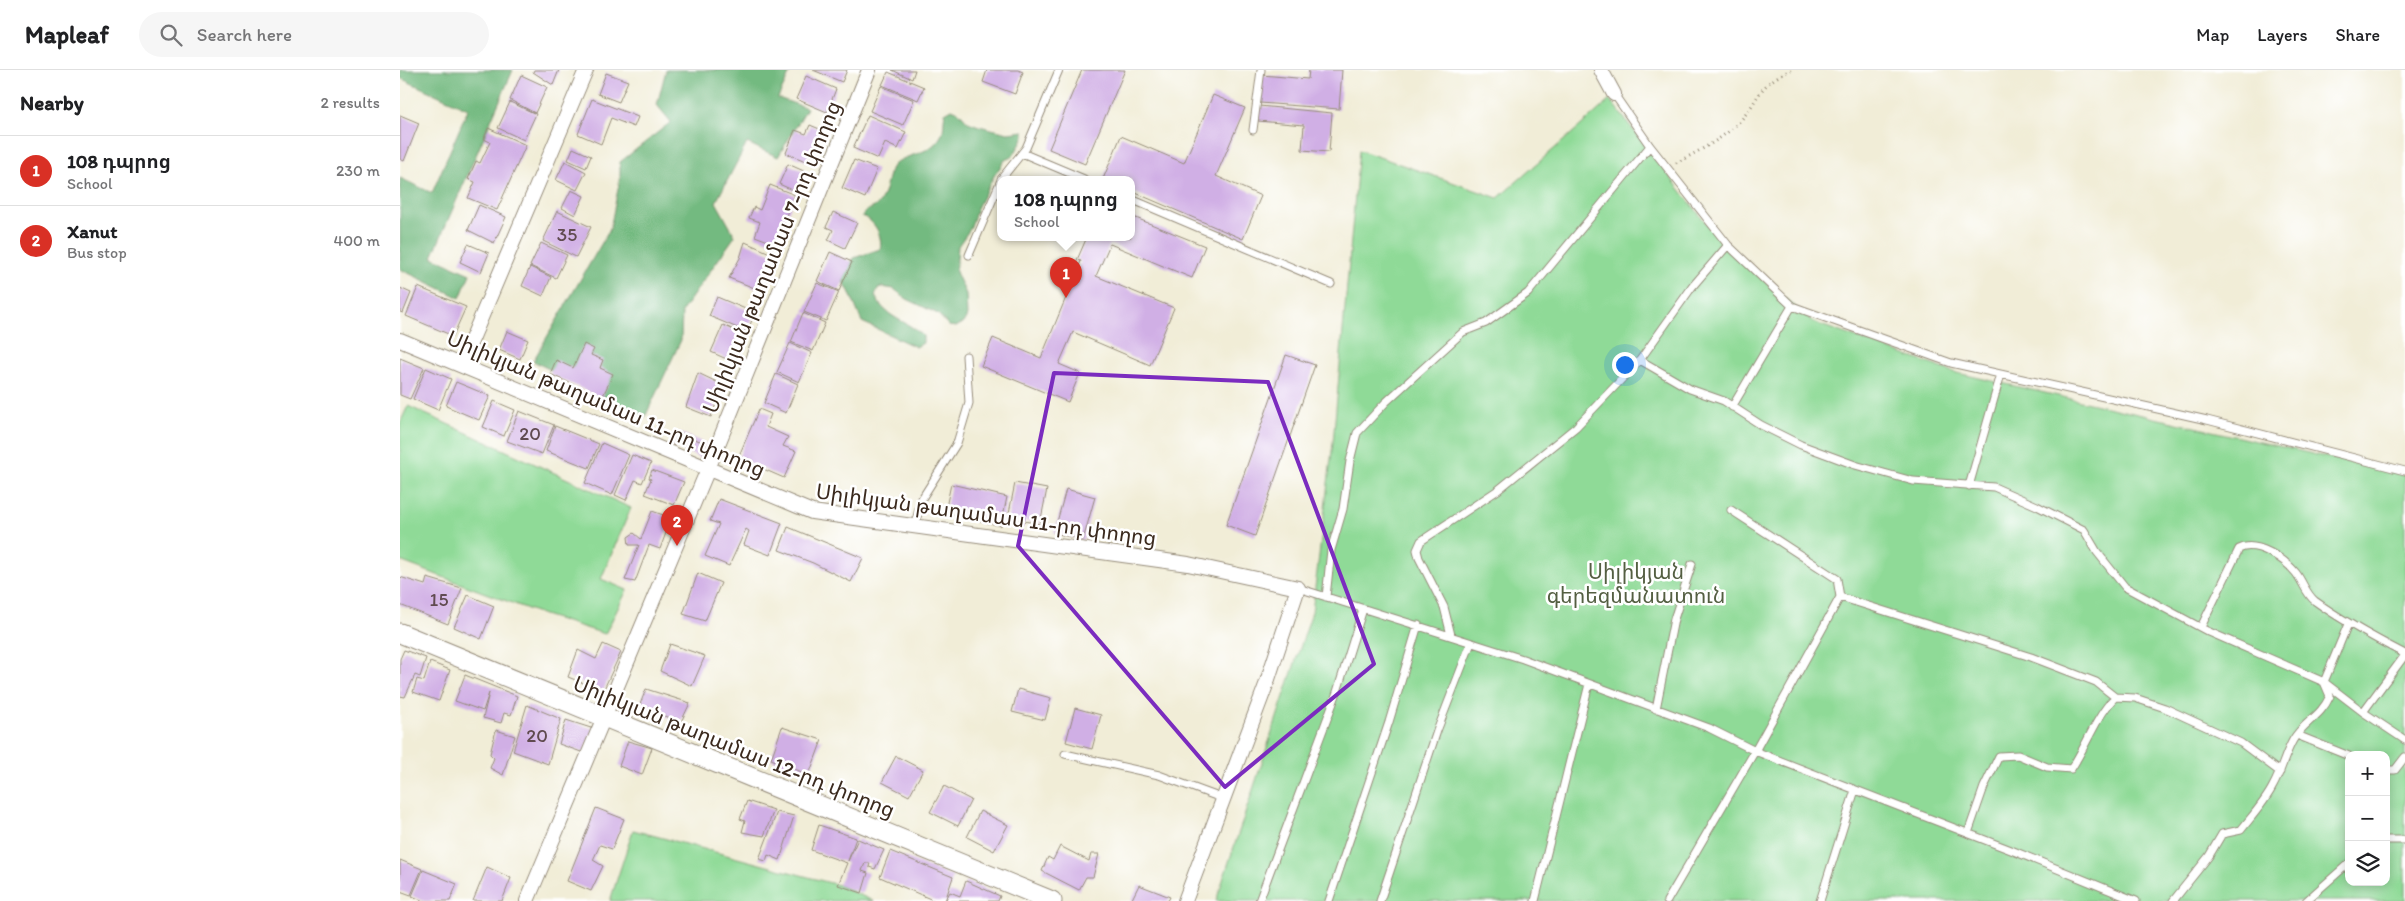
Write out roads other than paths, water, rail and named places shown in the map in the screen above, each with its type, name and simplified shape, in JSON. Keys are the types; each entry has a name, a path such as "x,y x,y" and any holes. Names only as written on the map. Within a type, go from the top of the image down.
{"main road":[{"name":"Սիլիկյան թաղամաս 12-րդ փողոց","path":"400,633 604,719 1052,901"}],"street":[{"path":"461,366 586,70"},
{"name":"Սիլիկյան թաղամաս 7-րդ փողոց","path":"526,901 708,469 869,70"},
{"path":"1601,70 1614,94"},
{"name":"Սիլիկյան թաղամաս 11-րդ փողոց","path":"400,340 812,512 1188,564 1298,588"},
{"path":"1185,901 1266,685 1298,588"}],"lane":[{"path":"1003,176 1026,148 1059,70"},
{"path":"1253,130 1261,70"},
{"path":"1614,94 1650,146 1728,245 1792,306 1952,363 2206,420 2405,471"},
{"path":"1326,597 1331,550 1343,509 1350,461 1357,433 1386,402 1463,332 1486,323 1528,293 1650,146"},
{"path":"1022,153 1077,176"},
{"path":"969,255 997,188"},
{"path":"1135,201 1331,284"},
{"path":"1452,635 1444,607 1418,558 1417,550 1421,541 1498,490 1576,428 1640,360 1692,287 1728,245"},
{"path":"1732,407 1792,306"},
{"path":"915,526 921,500 956,443 969,403 966,356"},
{"path":"1640,360 1690,389 1732,407 1761,425 1801,445 1855,465 1913,481 1994,487 2084,530 2097,552 2125,587 2201,628 2324,682 2363,712 2404,739"},
{"path":"1969,486 2001,374"},
{"path":"1668,901 1755,751 1840,597 1837,579 1731,510"},
{"path":"2201,628 2239,550 2246,546 2255,547 2275,556 2295,572 2311,598 2348,624 2405,654 2363,712"},
{"path":"1656,709 1674,619 1692,564"},
{"path":"1298,588 1523,658 1708,728 1755,751 1968,833 2131,900"},
{"path":"1840,597 2031,657 2096,682 2115,697 2136,698 2165,708 2241,743 2280,772"},
{"path":"1259,901 1336,695 1363,609"},
{"path":"2172,901 2209,856 2222,834 2241,830 2265,800 2297,735 2325,706 2330,696 2324,682 2348,624"},
{"path":"1330,901 1389,722 1418,625"},
{"path":"1380,901 1438,731 1471,643"},
{"path":"1535,901 1588,684"},
{"path":"1968,833 1984,787 1999,756 2018,754 2047,767 2071,769 2085,748 2102,711 2115,697"},
{"path":"2297,735 2345,754"},
{"path":"1065,754 1159,775 1224,799"},
{"path":"2390,770 2396,770 2405,757"},
{"path":"1820,901 1855,790"},
{"path":"2390,840 2405,840"},
{"path":"2306,901 2345,867"}],"place":[{"name":"108 դպրոց","path":"1066,298"},
{"name":"Xanut","path":"677,546"}],"park label":[{"name":"Սիլիկյան գերեզմանատուն","path":"1636,584"}]}
